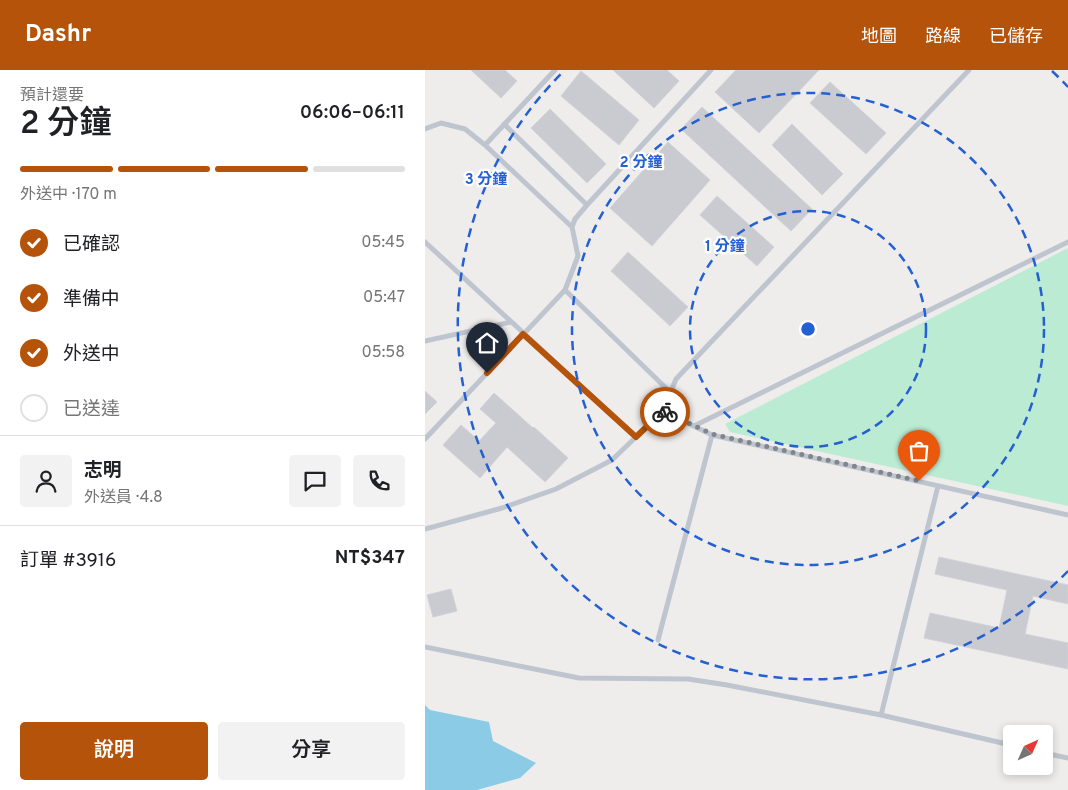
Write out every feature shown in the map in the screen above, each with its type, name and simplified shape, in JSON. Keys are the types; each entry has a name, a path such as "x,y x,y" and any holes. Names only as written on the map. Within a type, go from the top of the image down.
{"lane":[{"path":"485,144 555,70"},
{"path":"425,439 565,290 578,256 572,227 575,219 711,70"},
{"path":"425,529 502,508 556,489 612,460 663,411 676,379 969,70"},
{"path":"425,129 441,124 465,129 485,144 572,227"},
{"path":"504,124 587,205"},
{"path":"425,242 636,437"},
{"path":"695,426 1068,242"},
{"path":"565,290 670,392"},
{"path":"425,341 511,322"},
{"path":"663,411 712,434 1068,515"},
{"path":"658,640 712,434"},
{"path":"881,715 938,486"},
{"path":"425,647 579,678 688,679 881,715 1003,743"},
{"path":"1053,755 1068,758"}],"green space":[{"path":"1068,248 1068,506 730,432 725,424"}],"water":[{"path":"425,705 430,710 489,722 493,741 536,763 520,778 477,790 425,790"}],"building":[{"path":"471,70 505,70 517,81 501,98"},
{"path":"613,70 667,70 679,81 654,108"},
{"path":"736,70 819,70 759,133 715,92"},
{"path":"581,71 639,120 619,145 561,96"},
{"path":"830,82 886,133 866,154 810,103"},
{"path":"702,107 812,209 791,231 681,129"},
{"path":"550,109 606,164 587,183 531,128"},
{"path":"792,124 843,174 822,195 772,145"},
{"path":"668,142 710,180 652,246 610,208"},
{"path":"717,196 774,247 757,266 700,215"},
{"path":"628,252 688,307 670,326 611,271"},
{"path":"425,391 437,402 425,414"},
{"path":"494,393 568,458 545,482 507,447 480,478 443,445 461,425 479,441 496,423 480,409"},
{"path":"939,557 1068,585 1068,604 1033,596 1025,634 1068,643 1068,669 924,638 930,613 999,628 1007,590 935,574"},
{"path":"451,589 457,611 433,617 427,595"}],"way so far":[{"path":"665,412 712,434 919,481"}],"route":[{"path":"487,373 523,334 636,437 663,411 665,412"}]}
